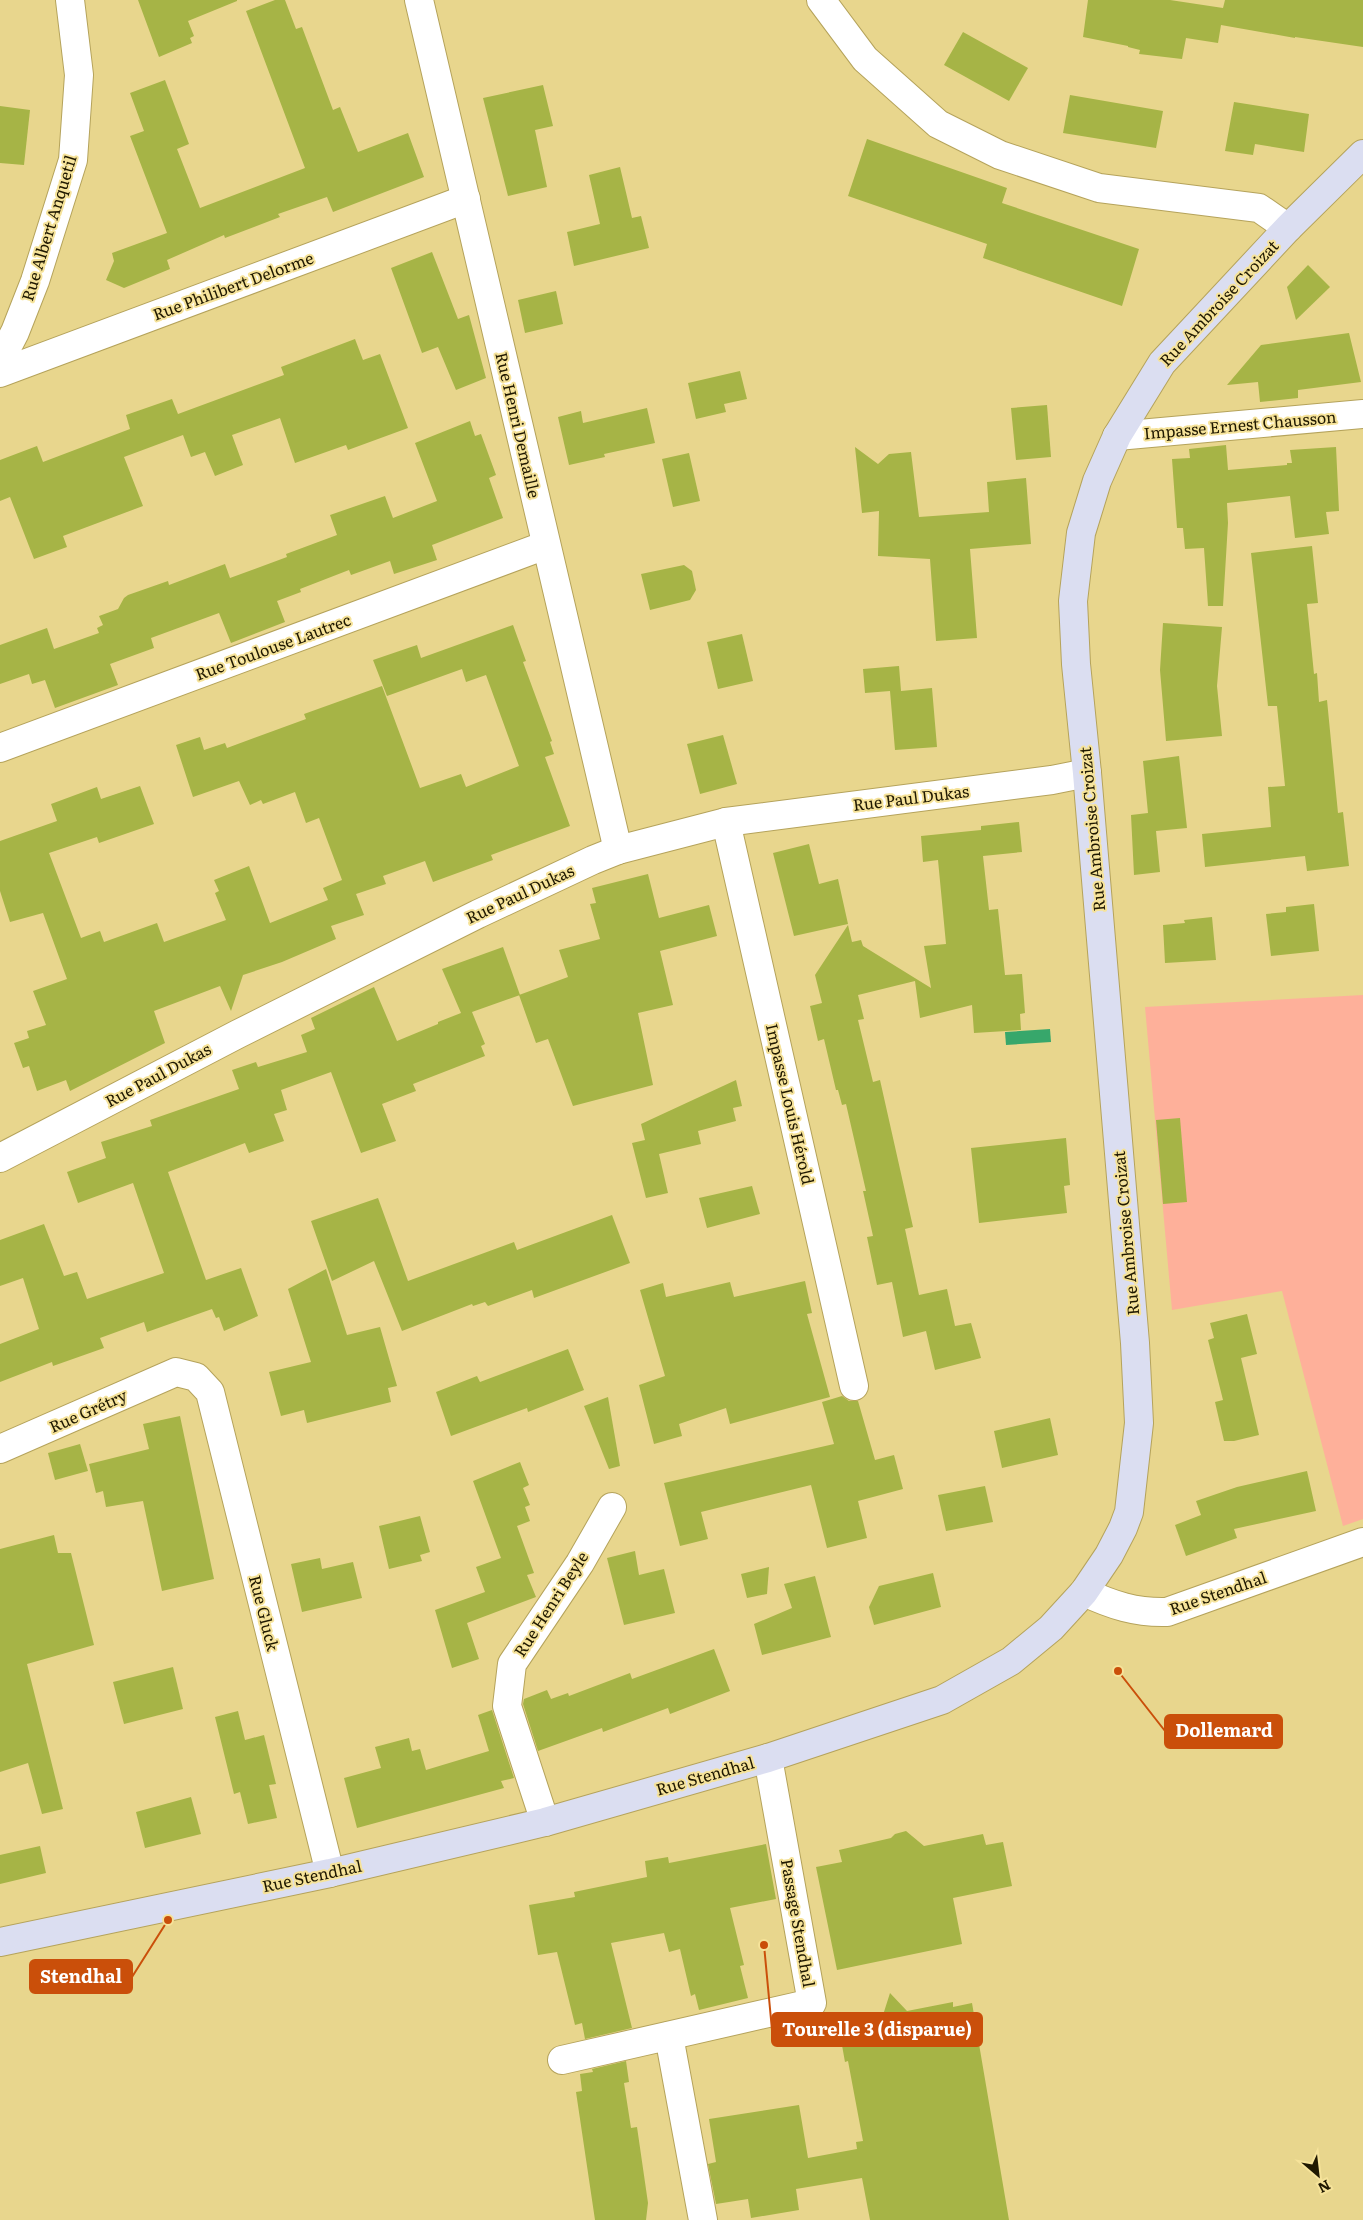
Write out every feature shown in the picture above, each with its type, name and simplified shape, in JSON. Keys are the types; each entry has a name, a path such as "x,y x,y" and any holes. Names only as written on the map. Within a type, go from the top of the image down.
{"street":[{"name":"Rue Albert Anquetil","path":"0,361 15,332 35,281 72,160 79,75 70,0"},
{"name":"Rue Henri Demaille","path":"419,0 618,850"},
{"path":"821,0 865,59 938,124 1000,155 1099,188 1259,208 1288,228"},
{"name":"Rue Ambroise Croizat","path":"1084,1592 1109,1556 1124,1528 1129,1512 1139,1423 1134,1334 1088,773 1076,664 1073,602 1081,533 1097,481 1116,436 1162,363 1288,228 1363,154"},
{"name":"Rue Philibert Delorme","path":"0,373 466,199"},
{"name":"Impasse Ernest Chausson","path":"1116,436 1363,414"},
{"name":"Rue Toulouse Lautrec","path":"0,748 546,545"},
{"name":"Rue Paul Dukas","path":"0,1158 246,1030 478,914 618,850 726,822 1052,780 1088,773"},
{"name":"Impasse Louis Hérold","path":"726,822 854,1386"},
{"name":"Rue Grétry","path":"0,1449 176,1372"},
{"name":"Rue Gluck","path":"176,1372 196,1377 210,1392 330,1873"},
{"name":"Rue Henri Beyle","path":"545,1822 507,1706 512,1664 580,1563 612,1507"},
{"name":"Rue Stendhal","path":"0,1942 330,1873 545,1822 768,1758 942,1700 1011,1661 1056,1624 1084,1592 1115,1606 1143,1612 1167,1612 1363,1542"},
{"name":"Passage Stendhal","path":"562,2060 812,2003 768,1758"},
{"path":"669,2036 702,2220"}],"shaded area":[{"path":"1363,995 1363,1519 1343,1526 1282,1291 1172,1310 1145,1007"},
{"path":"1050,1029 1051,1042 1006,1045 1005,1032"}],"building":[{"path":"138,0 237,1 188,21 194,36 190,38 192,43 159,57"},
{"path":"275,0 285,0 296,29 302,27 333,110 340,107 358,152 408,133 424,177 333,212 327,197 278,214 280,217 225,238 224,235 167,260 170,269 124,288 106,280 114,261 112,253 167,233 130,136 144,131 130,93 165,80 189,144 177,149 200,208 305,168 246,11"},
{"path":"1088,0 1170,0 1223,8 1225,0 1363,0 1363,47 1295,38 1221,25 1218,43 1186,38 1182,59 1139,54 1140,50 1128,46 1083,37"},
{"path":"963,32 1028,68 1009,101 944,65"},
{"path":"543,85 553,126 535,130 547,187 508,196 483,98"},
{"path":"1070,95 1163,111 1156,148 1063,133"},
{"path":"1234,102 1309,114 1304,152 1255,144 1253,155 1225,151"},
{"path":"0,106 30,110 24,165 0,163"},
{"path":"867,139 1007,188 1002,203 1139,249 1122,306 983,258 987,244 848,196"},
{"path":"620,167 632,218 641,216 649,248 574,266 567,232 600,224 589,175"},
{"path":"432,252 458,319 469,315 486,378 456,390 438,347 422,353 391,268"},
{"path":"1308,265 1330,287 1296,320 1287,287"},
{"path":"556,291 563,324 525,333 518,300"},
{"path":"1349,333 1361,382 1298,390 1298,398 1260,402 1258,382 1227,385 1261,345"},
{"path":"355,339 363,360 380,354 408,428 348,450 346,445 295,463 280,418 232,435 243,465 215,476 205,452 191,457 183,435 124,457 143,506 63,536 67,547 34,559 10,497 0,501 0,460 37,446 43,462 130,429 126,415 172,399 178,414 284,375 281,367"},
{"path":"740,371 747,399 724,404 726,412 696,419 688,383"},
{"path":"1047,405 1051,457 1016,460 1011,408"},
{"path":"647,408 655,443 604,454 605,457 569,465 558,417 581,411 583,423"},
{"path":"470,421 475,436 481,434 496,475 489,478 503,518 432,545 437,560 394,574 390,561 351,575 349,570 300,589 301,592 277,601 285,622 231,643 219,613 151,638 154,648 110,664 118,685 55,708 45,680 32,684 29,674 0,684 0,645 47,628 54,649 99,633 97,628 103,625 99,616 118,609 124,598 128,595 168,581 169,585 225,564 230,578 287,557 286,554 337,535 330,515 385,496 393,518 437,501 415,443"},
{"path":"1226,445 1228,470 1287,465 1287,463 1292,463 1290,450 1336,447 1339,511 1326,512 1329,534 1295,538 1290,496 1227,503 1228,523 1223,606 1208,606 1204,548 1185,549 1183,528 1177,528 1172,459 1190,458 1189,449"},
{"path":"855,447 878,464 889,454 911,452 919,517 989,512 987,482 1026,478 1031,544 970,549 977,638 936,641 930,559 878,556 879,511 862,513"},
{"path":"689,453 700,501 673,507 662,459"},
{"path":"1312,546 1318,603 1307,604 1314,674 1317,673 1319,702 1327,700 1338,813 1343,812 1349,866 1307,871 1305,856 1205,867 1202,834 1271,827 1268,787 1285,786 1277,706 1268,706 1251,553"},
{"path":"684,565 692,571 696,590 690,600 650,610 641,574"},
{"path":"1163,623 1222,627 1217,686 1222,736 1166,741 1160,670"},
{"path":"513,625 526,661 523,662 552,741 550,742 554,754 545,757 570,826 491,855 493,860 433,882 425,861 383,876 386,884 356,894 364,915 331,926 336,939 282,962 243,975 231,1011 220,986 154,1011 165,1043 70,1091 66,1080 37,1091 29,1066 23,1068 14,1043 29,1038 27,1031 46,1025 33,991 67,979 43,913 10,922 0,891 0,841 57,821 51,804 97,787 101,799 140,786 154,824 99,843 97,837 49,853 81,938 100,931 104,942 157,923 164,942 226,920 215,893 219,891 214,880 249,866 270,923 328,900 323,888 342,880 319,818 306,823 295,792 263,804 261,800 250,805 239,781 193,797 176,745 200,737 204,750 225,743 227,748 306,719 304,714 382,686 420,788 461,774 466,787 519,766 486,675 466,682 462,669 387,696 373,660 417,645 421,658"},
{"path":"742,634 753,681 718,689 707,642"},
{"path":"899,666 901,691 932,688 937,747 895,750 890,691 865,693 863,669"},
{"path":"723,735 737,784 700,794 687,744"},
{"path":"1179,756 1187,828 1156,831 1160,872 1134,875 1131,815 1148,813 1143,761"},
{"path":"1019,822 1022,852 983,856 989,910 998,909 1005,975 1022,974 1025,1013 1020,1014 1021,1030 974,1033 972,1005 920,1018 915,981 858,995 864,1019 858,1020 873,1082 880,1080 913,1227 905,1229 919,1295 947,1289 955,1326 971,1323 981,1358 935,1370 926,1331 903,1337 892,1282 877,1285 867,1237 873,1236 863,1191 866,1191 846,1104 842,1105 838,1090 836,1090 824,1039 818,1041 810,1006 822,1003 815,975 848,925 852,942 861,940 863,946 931,988 924,946 946,944 938,860 923,862 921,836 981,830 981,826"},
{"path":"809,844 819,884 838,879 848,924 794,936 773,853"},
{"path":"648,874 659,918 709,905 717,936 660,951 673,1005 638,1013 653,1085 573,1106 548,1039 536,1043 519,995 568,977 559,950 600,939 590,904 596,903 592,888"},
{"path":"1314,904 1319,951 1271,956 1266,914 1286,912 1286,907"},
{"path":"1212,917 1216,960 1165,963 1163,925 1185,923 1184,920"},
{"path":"503,947 520,995 472,1012 485,1044 481,1046 485,1056 413,1084 416,1091 382,1104 396,1141 361,1153 331,1072 281,1090 287,1110 274,1114 284,1141 249,1153 245,1143 168,1172 206,1280 241,1268 258,1316 224,1331 219,1317 216,1318 212,1309 147,1332 144,1322 100,1338 104,1348 53,1366 52,1362 0,1382 0,1344 39,1329 23,1278 0,1286 0,1240 44,1224 64,1276 77,1272 87,1299 164,1273 133,1183 78,1203 67,1172 106,1158 101,1142 152,1126 150,1120 239,1089 232,1070 256,1062 258,1067 307,1052 301,1035 315,1029 311,1018 374,987 397,1041 461,1013 442,969"},
{"path":"736,1080 742,1106 733,1108 736,1121 698,1131 701,1144 659,1154 668,1193 646,1198 632,1143 645,1140 641,1124"},
{"path":"1180,1118 1187,1202 1163,1204 1156,1120"},
{"path":"1066,1138 1070,1185 1064,1186 1067,1213 979,1223 971,1148"},
{"path":"752,1186 760,1214 707,1228 699,1198"},
{"path":"378,1198 408,1281 514,1242 517,1250 612,1215 630,1263 534,1298 532,1290 488,1306 485,1302 473,1306 472,1304 402,1331 374,1261 332,1281 311,1221"},
{"path":"326,1269 347,1335 380,1327 397,1386 388,1388 391,1402 307,1423 304,1410 281,1416 269,1372 311,1362 288,1289"},
{"path":"805,1281 812,1313 807,1314 830,1397 730,1424 726,1408 679,1424 682,1436 654,1444 639,1385 665,1376 640,1290 663,1283 666,1297 730,1282 734,1297"},
{"path":"1247,1314 1257,1354 1241,1358 1259,1435 1234,1441 1224,1441 1215,1402 1223,1400 1208,1340 1214,1338 1210,1323"},
{"path":"568,1349 584,1390 528,1412 527,1408 451,1436 436,1392 477,1376 480,1382"},
{"path":"842,1396 849,1401 858,1401 875,1460 894,1455 903,1489 858,1501 867,1538 827,1548 811,1485 701,1512 708,1539 680,1546 664,1483 834,1444 822,1402"},
{"path":"608,1397 620,1466 609,1469 584,1406"},
{"path":"180,1416 214,1579 162,1591 143,1501 106,1507 103,1491 96,1493 89,1464 149,1449 143,1424"},
{"path":"1050,1418 1058,1455 1002,1468 994,1431"},
{"path":"80,1444 88,1471 55,1480 48,1453"},
{"path":"520,1462 529,1485 523,1488 530,1505 525,1507 530,1521 517,1526 534,1573 527,1575 536,1597 467,1623 479,1659 452,1668 435,1610 485,1592 476,1567 501,1558 473,1481"},
{"path":"1307,1471 1316,1511 1234,1529 1237,1538 1186,1556 1175,1525 1201,1515 1196,1501 1237,1487"},
{"path":"985,1486 993,1522 946,1531 938,1495"},
{"path":"420,1516 430,1552 420,1555 422,1561 389,1569 379,1526"},
{"path":"54,1535 58,1553 71,1553 94,1645 27,1664 63,1809 42,1814 28,1763 0,1772 0,1549"},
{"path":"635,1551 639,1575 664,1569 675,1613 624,1625 607,1558"},
{"path":"320,1558 322,1569 353,1562 362,1598 302,1612 291,1564"},
{"path":"769,1567 767,1594 747,1598 741,1574"},
{"path":"933,1573 941,1607 874,1625 869,1607 879,1586"},
{"path":"815,1576 831,1637 762,1655 754,1624 792,1608 784,1584"},
{"path":"714,1649 730,1691 670,1714 668,1708 603,1732 602,1728 538,1751 523,1704 524,1699 547,1690 551,1699 568,1693 569,1696 630,1673 632,1679"},
{"path":"173,1667 183,1709 124,1724 113,1682"},
{"path":"492,1710 514,1778 501,1781 504,1788 357,1828 344,1778 381,1768 375,1747 409,1738 412,1751 420,1749 426,1770 489,1751 478,1715"},
{"path":"238,1711 245,1740 264,1735 276,1784 269,1785 277,1818 248,1824 240,1792 234,1794 215,1717"},
{"path":"191,1797 201,1834 145,1848 136,1812"},
{"path":"906,1831 924,1846 983,1834 986,1845 1003,1842 1012,1886 953,1898 962,1944 837,1970 816,1867 842,1862 839,1850 891,1838 895,1834"},
{"path":"766,1844 776,1899 730,1908 744,1965 740,1966 748,1998 699,2010 695,1994 691,1996 680,1949 669,1952 664,1933 611,1943 632,2028 585,2039 582,2023 575,2025 557,1952 538,1955 529,1905 575,1897 574,1892 647,1877 645,1861 668,1857 669,1863"},
{"path":"40,1846 46,1873 0,1884 0,1855"},
{"path":"890,1993 907,2011 953,2002 953,2007 972,2003 1009,2220 870,2220 862,2178 796,2189 799,2210 751,2218 748,2199 716,2204 708,2164 716,2162 709,2119 799,2105 808,2158 857,2149 856,2142 863,2141 848,2061 845,2062 838,2023 883,2015"},
{"path":"626,2061 629,2082 624,2083 631,2128 637,2127 648,2203 646,2220 595,2220 576,2092 582,2091 580,2074 593,2072 592,2069"}],"place":[{"name":"Dollemard","path":"1118,1671"},
{"name":"Stendhal","path":"168,1920"},
{"name":"Tourelle 3 (disparue)","path":"764,1945"}]}
